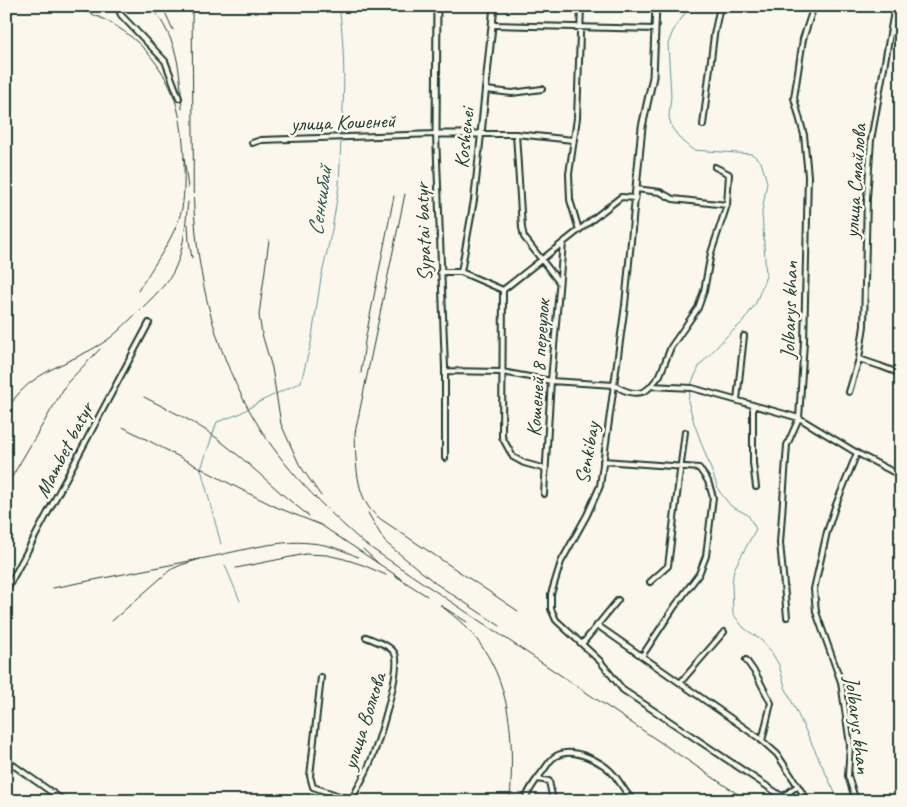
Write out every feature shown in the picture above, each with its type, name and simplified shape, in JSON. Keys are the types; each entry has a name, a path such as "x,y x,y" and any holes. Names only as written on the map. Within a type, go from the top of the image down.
{"street":[{"path":"117,6 121,15 165,61 179,98"},
{"name":"Sypatai batyr","path":"437,6 436,134 445,371 445,458"},
{"name":"Koshenei","path":"461,272 474,200 494,6"},
{"path":"579,230 570,200 568,174 577,118 581,6"},
{"name":"Senkibay","path":"656,6 653,77 642,127 625,305 600,486 587,515 561,562 551,594 551,609 556,620 600,661 623,690 780,795 784,796 798,786"},
{"path":"703,126 714,35 720,6"},
{"name":"Jolbarys khan","path":"787,617 780,543 787,445 799,418 804,342 808,176 804,135 794,98 804,40 814,6"},
{"name":"улица Смайлова","path":"849,392 859,359 864,326 867,198 871,140 895,6"},
{"path":"492,25 655,29"},
{"path":"486,90 512,93 542,89"},
{"path":"436,134 516,134 573,140"},
{"name":"улица Кошеней","path":"252,142 261,140 436,134"},
{"path":"516,134 524,237 559,282"},
{"path":"445,371 502,372 551,381 614,385 622,390 634,393 648,391 660,375 671,347 698,308 704,291 711,253 727,205 730,174 715,167"},
{"path":"636,189 660,192 673,199 727,205"},
{"path":"502,290 621,197 636,198"},
{"name":"Кошеней 8 переулок","path":"544,494 551,381 563,243"},
{"path":"440,272 461,272 502,290"},
{"path":"502,290 502,437 512,457 546,470"},
{"name":"Mambet batyr","path":"6,592 149,322"},
{"path":"737,400 744,336"},
{"path":"859,359 901,374"},
{"path":"651,386 692,388 799,418 857,453 901,476"},
{"path":"754,406 756,487"},
{"path":"650,582 668,566 686,432"},
{"name":"Jolbarys khan","path":"856,801 848,776 850,745 841,682 816,612 814,589 827,532 857,453"},
{"path":"603,461 700,468 708,481 712,497 706,556 699,574 642,656"},
{"path":"582,644 618,600"},
{"path":"597,625 762,741 777,754 807,800"},
{"path":"680,683 724,632"},
{"name":"улица Волкова","path":"351,800 370,763 390,701 397,662 396,655 392,651 383,644 366,637"},
{"path":"746,660 756,674 770,703 762,741"},
{"path":"321,677 310,776 314,787 351,800"},
{"path":"525,801 537,780 556,756 562,754 588,756 614,774 633,801"},
{"path":"6,760 64,801"},
{"path":"537,780 549,781 553,801"},
{"path":"626,801 628,795"}],"waterway":[{"name":"Сенкибай","path":"339,6 344,70 341,135"},
{"path":"690,6 673,31 668,44 671,96 669,117 672,128 682,141 693,150 752,154 761,162 767,182 762,212 766,276 756,303 742,323 700,365 692,382 688,401 719,491 731,506 748,515 756,529 734,569 732,583 733,614 744,628 761,640 771,651 779,665 785,687 836,795 841,801"},
{"name":"Сенкибай","path":"221,544 201,469 217,422 239,414 301,382 311,343 321,278 332,230 339,186 341,139"},
{"path":"225,565 240,601"},
{"path":"830,801 835,795"}],"railway":[{"path":"63,6 100,17 117,27 132,38 158,65 175,100 179,114 184,157"},
{"path":"151,6 167,31 176,55 182,109"},
{"path":"160,6 165,12 173,30"},
{"path":"192,6 194,200 201,274 213,324 231,373 242,397 266,438 305,486 365,544 748,801"},
{"path":"138,291 163,251 179,219 184,196 184,157 188,188"},
{"path":"405,194 355,433 357,472 361,492 370,509 380,519 518,611"},
{"path":"361,373 365,341 394,196"},
{"path":"6,412 17,395 28,385 47,371 106,341 162,288 174,270 181,252 188,202"},
{"path":"188,224 192,258"},
{"path":"269,240 259,315 262,334 272,368 281,424 299,464 321,496"},
{"path":"6,487 67,383 100,349"},
{"path":"144,397 182,416 210,433 309,516"},
{"path":"123,427 276,507 321,525 400,578"},
{"path":"368,513 385,542 434,582"},
{"path":"200,559 255,547 297,542 329,546 358,557"},
{"path":"363,549 379,564"},
{"path":"236,568 306,554 327,555 344,559 386,575"},
{"path":"53,588 200,559 170,570 112,621"},
{"path":"394,575 427,596"},
{"path":"435,583 500,626"},
{"path":"467,622 440,605 457,618 482,646 502,687 510,731 510,801"}]}
